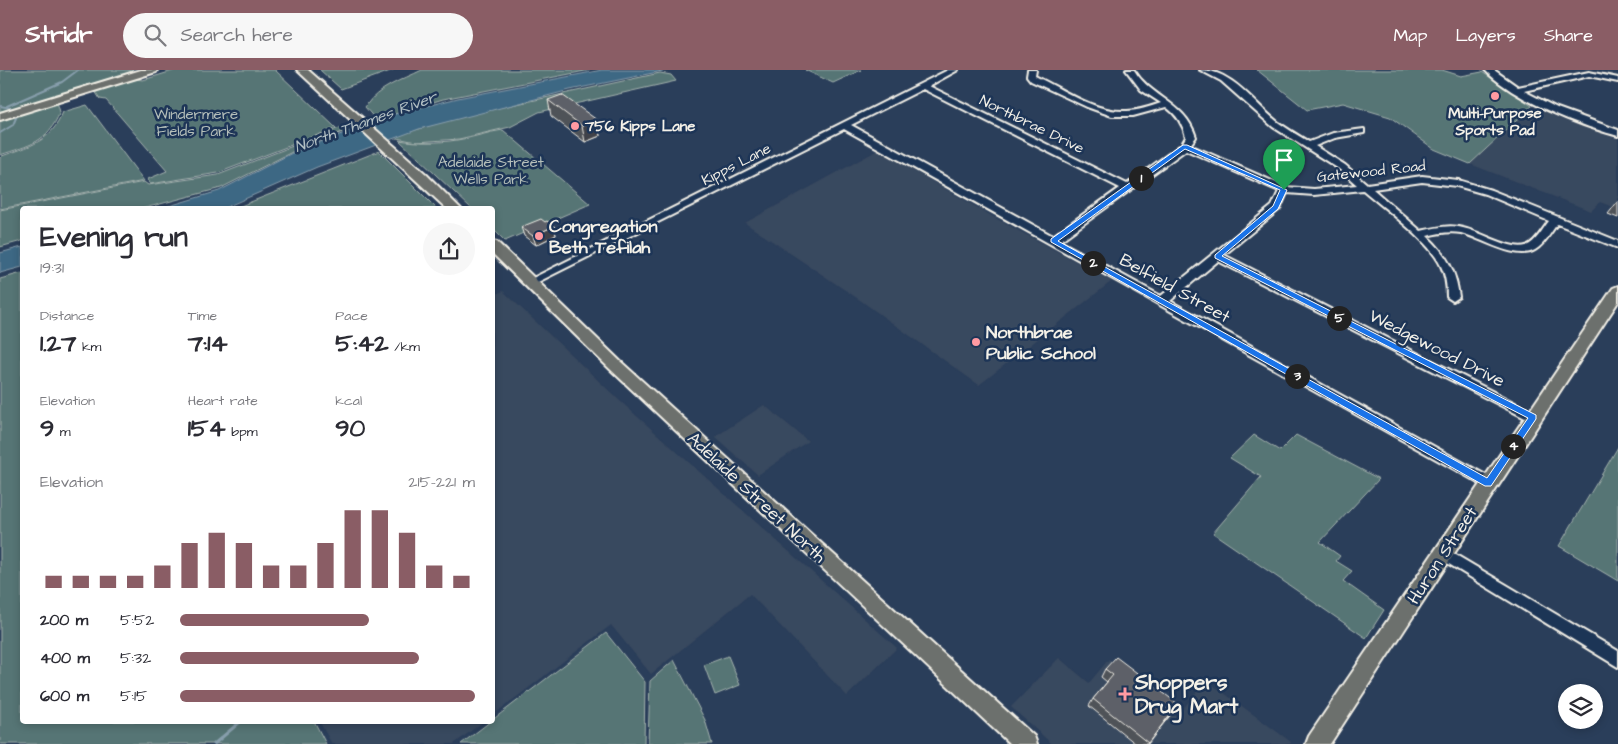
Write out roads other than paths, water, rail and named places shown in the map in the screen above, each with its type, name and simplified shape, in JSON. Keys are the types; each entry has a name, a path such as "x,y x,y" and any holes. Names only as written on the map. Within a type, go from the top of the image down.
{"main road":[{"path":"0,117 152,70"},
{"path":"302,70 452,206"},
{"name":"Adelaide Street North","path":"495,249 647,395 1026,744"},
{"name":"Huron Street","path":"1317,744 1444,554 1488,483 1618,291"}],"street":[{"name":"Kipps Lane","path":"530,282 954,70"},
{"path":"1032,70 1031,76 1034,79 1106,112 1130,114 1167,104"},
{"path":"1053,241 1185,146 1191,137 1190,126 1181,115 1142,86 1134,78 1130,70"},
{"path":"1204,70 1224,79 1276,125 1310,145 1342,168 1439,252 1447,264 1453,279 1454,296"},
{"path":"1489,70 1516,90 1554,110 1618,132"},
{"path":"1516,90 1589,74 1618,80"},
{"name":"Northbrae Drive","path":"923,86 1128,188"},
{"name":"Belfield Street","path":"844,125 1488,483"},
{"path":"1310,145 1333,136 1361,131"},
{"name":"Gatewood Road","path":"1185,146 1284,190 1314,192 1407,180 1438,180 1488,192 1618,245"},
{"path":"1163,302 1276,207 1284,190"},
{"path":"1419,234 1453,229 1476,233 1506,247 1524,250 1532,248 1555,220"},
{"name":"Wedgewood Drive","path":"1217,256 1533,417"},
{"path":"1444,554 1618,660"}],"waterway":[{"path":"7,106 62,82 78,70"},
{"path":"0,106 16,109"},
{"path":"0,133 13,125 18,113"},
{"path":"214,744 238,724"}],"place":[{"name":"Multi-Purpose Sports Pad","path":"1495,96"},
{"name":"756 Kipps Lane","path":"575,126"},
{"name":"Congregation Beth Tefilah","path":"539,236"},
{"name":"Northbrae Public School","path":"976,342"},
{"name":"Shoppers Drug Mart","path":"1125,694"}],"park label":[{"name":"Windermere Fields Park","path":"196,122"},
{"name":"Adelaide Street Wells Park","path":"491,170"}],"water label":[{"name":"North Thames River","path":"365,121"}]}
